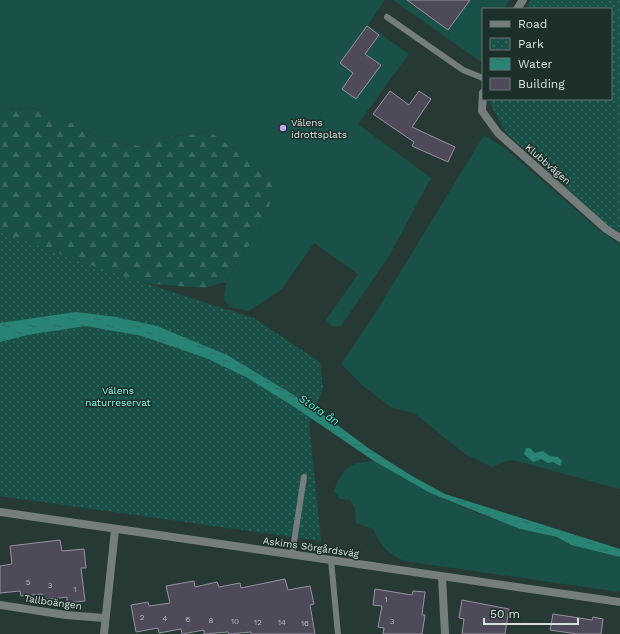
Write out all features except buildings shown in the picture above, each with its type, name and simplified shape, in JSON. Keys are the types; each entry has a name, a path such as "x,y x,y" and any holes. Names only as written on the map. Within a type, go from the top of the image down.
{"street":[{"name":"Klubbvägen","path":"483,100 482,111 498,133 606,229 620,238"},
{"name":"Askims Sörgårdsväg","path":"0,512 115,530 620,602"},
{"path":"104,634 104,618 115,530"},
{"path":"442,577 445,634"},
{"name":"Tallboängen","path":"0,605 66,615 104,618"}],"lane":[{"path":"387,17 463,70 482,78"},
{"path":"292,555 304,477"},
{"path":"331,560 338,634"}],"green space":[{"name":"Välens idrottsplats","path":"0,0 385,0 368,25 409,54 358,124 431,178 389,256 341,326 332,326 326,320 358,274 314,243 282,289 249,311 230,307 224,299 226,282 264,221 270,174 210,132 161,138 145,147 102,140 73,123 63,122 31,107 0,111"},
{"path":"393,0 509,0 505,8 482,8 481,62"},
{"path":"531,0 620,0 620,232 610,227 506,133 490,103 491,100 612,100 612,8 527,8"},
{"path":"31,107 63,122 73,123 102,140 145,147 161,138 210,132 270,174 273,193 264,221 226,282 203,288 0,271 0,111"},
{"path":"484,135 506,149 599,230 620,244 620,489 513,460 506,461 492,467 465,454 414,413 392,408 363,386 341,364 374,315"},
{"name":"Välens naturreservat","path":"0,232 116,274 254,318 320,362 323,388 309,423 321,541 0,496"},
{"path":"374,461 430,493 464,508 520,529 557,537 571,545 620,557 620,592 404,561 392,555 379,540 373,529 356,523 355,508 350,500 340,499 334,491 340,477 348,468 359,463"}],"water":[{"path":"76,312 116,317 157,326 227,355 307,403 371,450 412,476 445,494 620,549 620,557 571,545 557,537 520,529 430,493 374,461 293,406 246,377 206,358 142,336 86,326 27,335 0,342 0,323"},
{"path":"526,448 530,448 535,453 543,451 550,456 558,457 562,461 560,466 553,462 548,463 541,459 533,462 524,454"}],"place":[{"name":"Välens idrottsplats","path":"283,128"}],"water label":[{"name":"Stora ån","path":"319,410"}]}
